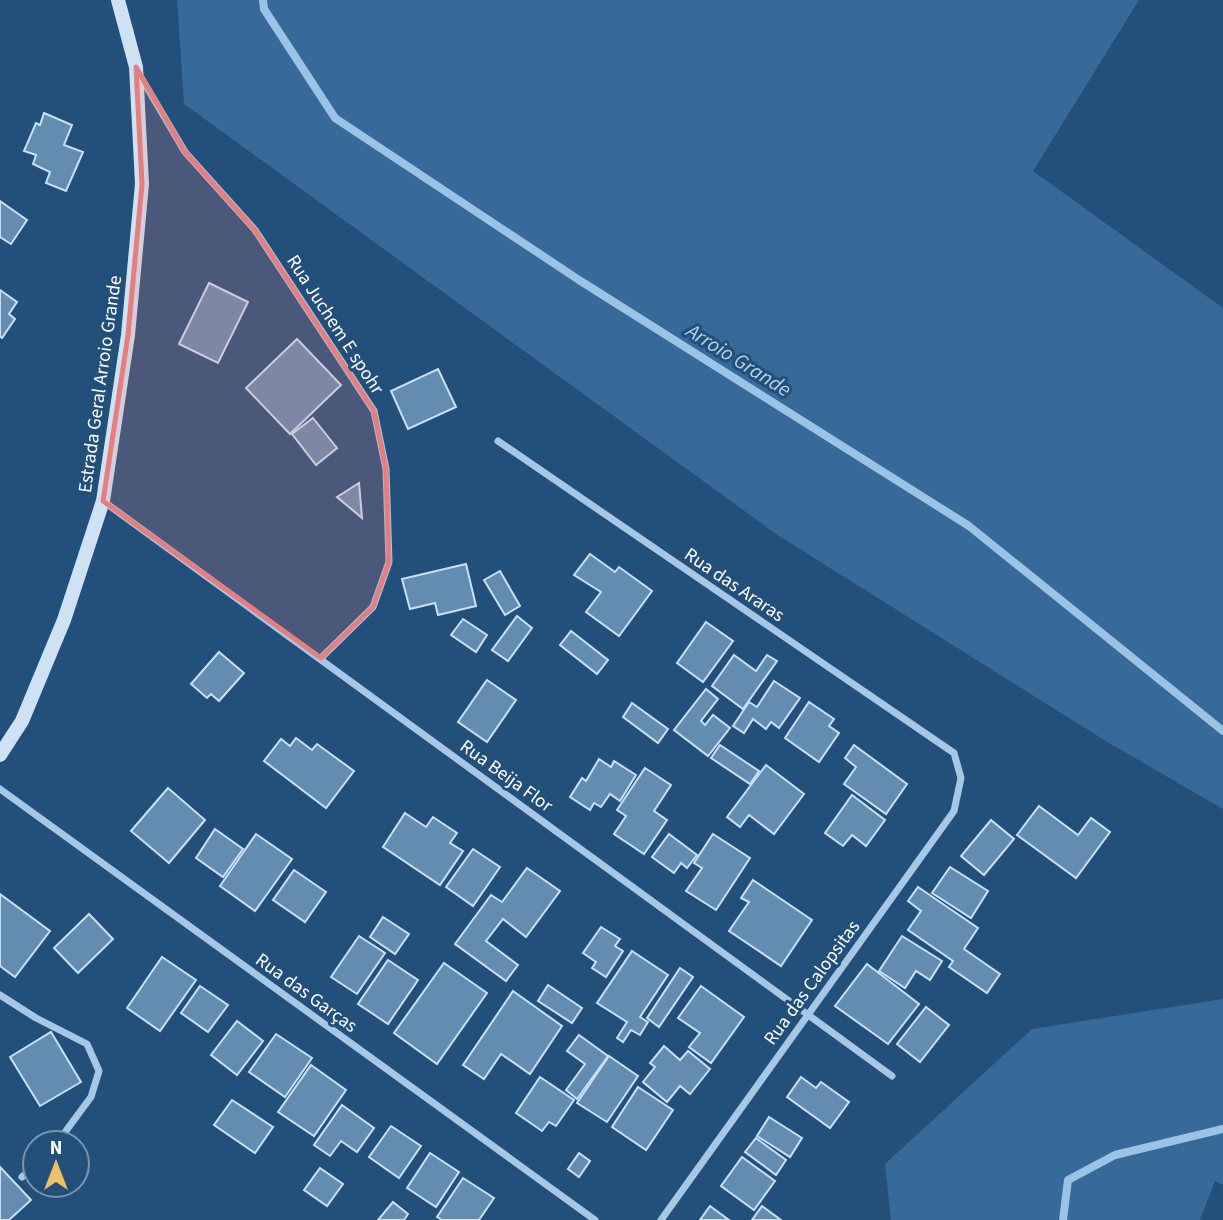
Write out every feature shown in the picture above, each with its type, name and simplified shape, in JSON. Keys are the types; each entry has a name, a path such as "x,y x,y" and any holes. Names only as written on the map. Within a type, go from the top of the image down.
{"main road":[{"name":"Estrada Geral Arroio Grande","path":"0,755 22,721 64,620 103,501 128,335 142,184 135,68 117,0"}],"street":[{"name":"Rua Juchem E spohr","path":"135,68 185,152 256,230 374,411 386,469 389,562 373,607 321,658"},
{"name":"Rua das Araras","path":"498,441 954,753"},
{"name":"Rua Beija Flor","path":"103,501 892,1076"},
{"name":"Rua das Calopsitas","path":"661,1220 954,811 961,778 954,753"},
{"name":"Rua das Garças","path":"0,789 595,1220"},
{"path":"0,995 87,1045 99,1071 92,1097 68,1129"}],"highlighted area":[{"path":"136,67 185,152 255,230 374,411 386,469 389,562 373,607 321,658 103,501 128,335 142,184"}],"shaded area":[{"path":"177,0 1139,0 1033,171 1223,308 1223,809 1109,743 779,536 184,104"},
{"path":"1223,999 1223,1185 1215,1181 1200,1220 891,1220 885,1164 1032,1029"}],"building":[{"path":"44,113 72,125 64,145 83,152 66,191 46,183 50,172 33,164 36,155 24,151 36,123 40,125"},
{"path":"0,201 27,220 11,244 0,237"},
{"path":"209,283 248,302 218,363 179,344"},
{"path":"0,290 17,302 9,314 15,319 2,338 0,336"},
{"path":"297,339 341,385 290,434 246,388"},
{"path":"438,369 456,407 408,429 391,391"},
{"path":"313,418 337,448 316,465 292,434"},
{"path":"359,483 362,518 337,497"},
{"path":"590,554 615,572 619,567 652,591 619,636 586,612 601,592 574,575"},
{"path":"466,564 476,606 438,615 435,603 410,609 402,579"},
{"path":"500,571 520,606 505,615 484,580"},
{"path":"517,616 532,628 508,661 492,650"},
{"path":"463,619 487,635 476,652 451,635"},
{"path":"706,622 733,641 703,682 677,663"},
{"path":"571,631 608,660 597,674 560,645"},
{"path":"219,652 244,673 219,701 211,694 207,698 191,684"},
{"path":"734,655 756,671 767,655 777,661 743,709 712,686"},
{"path":"487,680 516,700 487,742 458,722"},
{"path":"774,681 800,698 779,728 771,722 766,729 753,719 744,733 733,726 749,702 757,707"},
{"path":"706,689 718,699 701,721 705,725 713,715 730,728 708,756 674,730"},
{"path":"809,702 834,719 829,726 839,733 819,762 785,738"},
{"path":"632,703 668,729 658,743 623,717"},
{"path":"296,738 312,750 317,744 354,771 326,808 264,761 281,739 290,746"},
{"path":"720,745 759,771 750,784 711,758"},
{"path":"854,745 907,784 886,814 844,784 856,767 845,758"},
{"path":"599,759 611,767 614,761 636,775 620,801 610,794 601,807 594,803 590,810 570,797 582,778 586,781"},
{"path":"766,765 804,794 774,834 749,815 740,827 727,817"},
{"path":"645,768 671,785 654,811 667,820 644,854 614,834 626,816 617,810"},
{"path":"168,788 205,820 169,863 131,831"},
{"path":"852,795 885,820 866,846 852,835 843,846 825,833"},
{"path":"1039,806 1078,835 1091,818 1110,832 1076,878 1017,835"},
{"path":"405,813 426,827 433,817 457,833 450,843 463,851 440,885 383,847"},
{"path":"991,820 1014,839 984,875 961,856"},
{"path":"215,829 243,849 223,877 196,858"},
{"path":"256,834 292,859 255,911 220,886"},
{"path":"669,834 697,855 687,868 681,863 674,873 652,857"},
{"path":"713,834 750,858 716,910 686,891 702,868 694,863"},
{"path":"473,849 500,867 473,906 446,887"},
{"path":"950,867 988,891 971,918 932,893"},
{"path":"527,868 560,891 526,937 503,919 486,941 518,965 506,981 455,944 491,895 502,902"},
{"path":"294,870 326,892 305,922 273,900"},
{"path":"753,880 812,920 781,966 729,931 749,902 741,898"},
{"path":"918,887 978,928 964,949 1000,974 987,993 949,967 953,961 908,930 921,911 908,901"},
{"path":"0,894 50,931 15,977 0,966"},
{"path":"89,914 113,939 78,973 54,948"},
{"path":"383,917 409,934 395,954 370,937"},
{"path":"601,927 620,939 615,946 623,951 606,977 592,968 596,962 583,953"},
{"path":"359,936 385,953 357,994 331,977"},
{"path":"902,936 942,961 930,980 916,971 905,988 879,971"},
{"path":"632,951 668,975 640,1017 648,1022 640,1035 631,1030 623,1042 617,1038 627,1022 597,1003"},
{"path":"162,957 196,980 160,1031 127,1008"},
{"path":"388,960 418,980 388,1024 358,1004"},
{"path":"444,963 487,993 437,1064 394,1033"},
{"path":"867,964 919,1004 888,1044 835,1006"},
{"path":"680,968 693,977 659,1027 647,1018"},
{"path":"548,985 582,1008 572,1023 538,1001"},
{"path":"200,986 228,1005 208,1032 181,1013"},
{"path":"701,986 744,1017 711,1063 689,1047 700,1033 678,1018"},
{"path":"513,991 562,1026 530,1074 501,1054 484,1079 463,1065"},
{"path":"926,1007 949,1025 920,1062 897,1044"},
{"path":"237,1021 263,1041 237,1075 211,1055"},
{"path":"51,1032 81,1082 40,1106 10,1057"},
{"path":"276,1034 312,1058 285,1097 249,1072"},
{"path":"579,1035 608,1056 577,1099 566,1090 585,1064 567,1051"},
{"path":"664,1046 680,1060 688,1051 710,1069 690,1094 680,1086 667,1102 643,1082 655,1067 650,1063"},
{"path":"609,1056 638,1076 607,1122 577,1103"},
{"path":"311,1065 346,1090 314,1136 278,1112"},
{"path":"540,1077 574,1100 556,1126 549,1122 542,1131 516,1113"},
{"path":"801,1077 816,1088 821,1082 849,1102 830,1128 787,1097"},
{"path":"638,1087 673,1110 646,1150 612,1127"},
{"path":"232,1100 273,1127 255,1153 214,1125"},
{"path":"342,1105 374,1128 357,1152 341,1141 330,1156 314,1145"},
{"path":"769,1117 802,1138 790,1157 757,1136"},
{"path":"391,1126 421,1146 399,1178 369,1157"},
{"path":"756,1138 786,1160 776,1175 745,1152"},
{"path":"430,1153 459,1172 436,1207 407,1188"},
{"path":"579,1153 590,1161 579,1177 568,1169"},
{"path":"742,1157 775,1181 754,1210 721,1186"},
{"path":"0,1167 21,1189 21,1199 31,1200 9,1220 0,1220"},
{"path":"320,1168 343,1184 327,1206 304,1190"},
{"path":"463,1178 494,1198 479,1220 442,1220 437,1217"},
{"path":"393,1202 408,1214 404,1220 378,1220"},
{"path":"710,1206 729,1220 700,1220"},
{"path":"762,1206 781,1220 752,1220"}],"waterway":[{"name":"Arroio Grande","path":"263,0 264,9 335,118 579,280 969,526 1223,731"},
{"name":"Arroio Grande","path":"1063,1220 1068,1180 1115,1155 1223,1129"}]}
